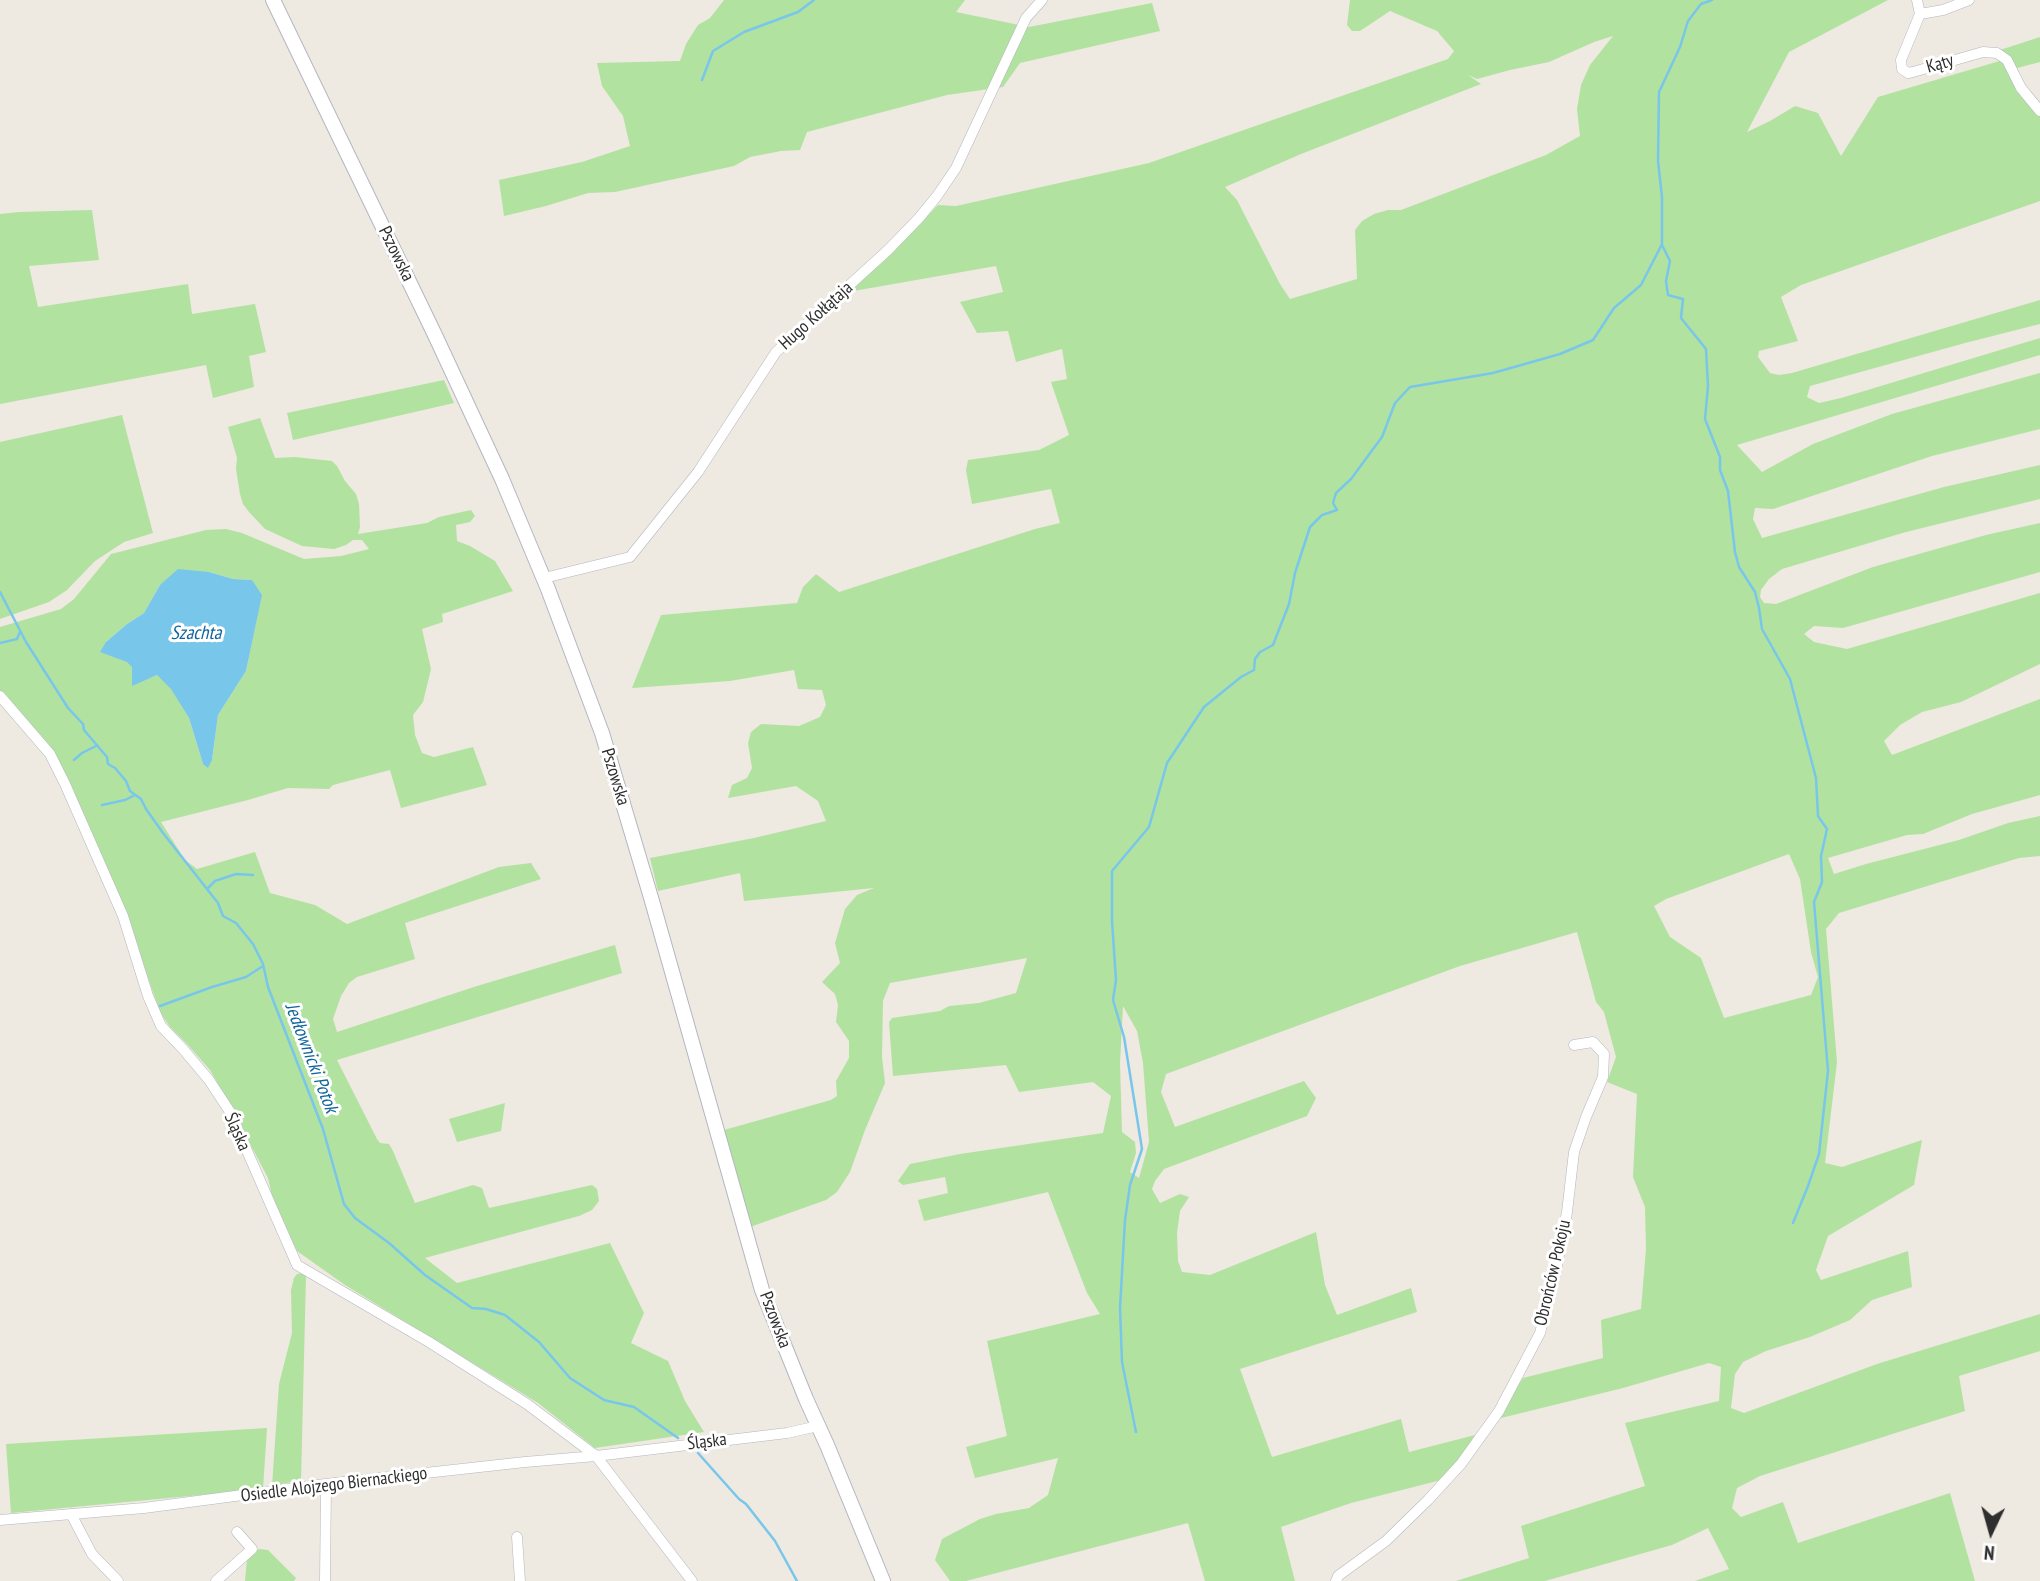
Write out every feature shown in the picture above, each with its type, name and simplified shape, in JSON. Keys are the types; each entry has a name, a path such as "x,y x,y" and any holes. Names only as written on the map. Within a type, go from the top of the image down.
{"main road":[{"name":"Pszowska","path":"273,0 434,333 544,578 601,733 652,901 762,1290 883,1581"}],"street":[{"name":"Hugo Kołłątaja","path":"544,578 630,558 698,472 776,352 888,250 937,196 956,168 1026,18 1042,0"},
{"path":"1917,0 1920,14 1943,10 1969,0"},
{"name":"Kąty","path":"1920,14 1901,60 1905,72 1983,52 1997,53 2007,60 2021,88 2040,111"},
{"name":"Śląska","path":"0,696 50,754 123,916 148,996 161,1026 209,1080 230,1112 297,1265 429,1342 527,1404 596,1456 692,1581"},
{"name":"Obrońców Pokoju","path":"1336,1581 1338,1576 1387,1541 1461,1464 1499,1410 1540,1333 1556,1271 1574,1152 1603,1077 1604,1054 1593,1042 1574,1045"},
{"name":"Śląska","path":"596,1456 787,1433 818,1426"},
{"name":"Osiedle Alojzego Biernackiego","path":"0,1520 144,1508 326,1484 596,1456"},
{"path":"326,1484 326,1581"},
{"path":"71,1514 92,1554 118,1581"},
{"name":"Osiedle Alojzego Biernackiego","path":"216,1581 252,1549 237,1532"},
{"path":"517,1537 520,1581"}],"green space":[{"path":"724,0 965,0 956,12 1029,27 1152,3 1160,31 1020,63 1003,87 947,95 807,132 800,150 750,157 734,166 615,192 588,193 504,216 499,180 582,162 630,146 623,116 602,86 597,63 680,61 686,44 698,25 710,18"},
{"path":"1350,0 1888,0 1789,52 1747,132 1795,106 1818,113 1841,156 1878,97 2003,60 2040,115 2040,201 1801,285 1781,297 1798,341 1759,351 1758,357 1770,373 1792,373 2040,300 2040,324 1810,386 1807,397 1819,403 1841,398 2040,338 2040,355 1737,445 1762,472 1813,444 1892,414 2040,373 2040,429 1932,456 1773,509 1755,508 1753,519 1762,538 1944,487 2040,465 2040,499 1906,532 1782,569 1769,579 1761,590 1760,597 1764,603 1776,604 1873,567 1986,535 2040,523 2040,572 1843,628 1814,626 1804,634 1814,642 1847,649 2040,593 2040,664 1961,702 1922,712 1900,725 1884,741 1892,755 2040,699 2040,795 1972,814 1923,834 1907,835 1828,858 1834,874 2040,816 2040,856 2019,858 1839,913 1826,929 1837,1062 1825,1163 1842,1167 1922,1140 1914,1185 1828,1236 1816,1270 1821,1280 1908,1251 1912,1287 1872,1300 1850,1320 1743,1362 1735,1374 1731,1408 1744,1413 1877,1364 2040,1314 2040,1351 1959,1376 1965,1411 1760,1476 1737,1488 1732,1508 1741,1517 1783,1502 1798,1543 1950,1493 1975,1581 1695,1581 1729,1569 1708,1528 1672,1545 1545,1581 1456,1581 1529,1558 1521,1526 1645,1486 1625,1423 1719,1401 1721,1367 1709,1363 1623,1388 1497,1419 1523,1378 1603,1358 1601,1320 1641,1309 1646,1249 1645,1207 1633,1177 1637,1094 1607,1082 1616,1057 1604,1012 1596,1002 1577,932 1460,966 1166,1074 1161,1092 1175,1127 1304,1081 1316,1098 1307,1116 1164,1169 1152,1189 1160,1203 1180,1194 1189,1197 1180,1211 1177,1233 1178,1261 1182,1272 1210,1275 1316,1232 1325,1285 1337,1315 1411,1288 1417,1312 1240,1369 1272,1457 1401,1419 1409,1452 1475,1435 1460,1459 1441,1480 1351,1503 1281,1527 1295,1581 1205,1581 1188,1523 966,1581 950,1581 935,1560 942,1539 980,1519 1029,1508 1048,1495 1058,1458 975,1478 966,1447 1007,1436 987,1341 1100,1314 1087,1293 1048,1192 924,1221 918,1200 948,1193 945,1177 903,1185 898,1181 910,1164 1103,1133 1111,1096 1093,1082 1019,1092 1006,1065 893,1076 889,1022 892,1018 940,1011 949,1006 979,1003 1016,993 1027,958 890,983 883,1001 882,1057 885,1083 850,1172 837,1192 826,1200 750,1227 724,1130 831,1100 837,1096 836,1081 849,1058 849,1041 836,1022 838,1005 835,994 822,982 840,963 835,943 845,909 857,895 874,888 744,901 740,873 658,891 650,858 826,821 818,801 796,786 728,798 732,785 747,778 752,768 748,743 751,732 761,724 799,726 820,717 826,705 822,690 798,689 794,670 730,681 632,688 661,615 797,603 803,587 816,574 839,592 1060,523 1051,489 972,504 966,470 968,460 1039,450 1069,435 1051,382 1067,379 1062,349 1016,362 1008,331 977,333 960,302 1003,292 996,266 848,292 889,256 938,205 956,206 1149,163 1448,59 1454,51 1437,31 1390,11 1360,31 1352,31 1347,25","holes":["1613,36 1590,65 1581,85 1577,109 1580,136 1546,155 1401,210 1374,214 1362,221 1355,230 1357,279 1290,299 1237,200 1225,187 1301,154 1481,84 1468,75 1477,79 1549,62","1789,854 1800,879 1811,952 1818,977 1811,995 1724,1018 1701,958 1670,937 1654,906 1666,899","1123,1006 1137,1031 1143,1063 1149,1142 1139,1178 1130,1172 1136,1153 1135,1142 1122,1132 1120,1063"]},
{"path":"2040,37 2040,62 2017,68 2010,59 1997,51"},
{"path":"92,210 99,260 29,266 38,307 188,284 192,314 255,304 266,352 249,356 254,387 213,398 206,365 0,404 0,214"},
{"path":"444,380 454,403 293,440 287,413"},
{"path":"122,415 153,533 124,542 95,561 67,590 49,602 0,619 0,442"},
{"path":"260,418 275,458 332,461 356,494 359,504 358,534 427,523 439,517 471,510 475,516 470,522 456,525 457,541 495,561 513,591 442,614 443,622 422,629 431,669 423,702 413,715 415,735 422,753 434,757 473,747 487,785 401,808 390,770 333,785 329,789 288,788 161,822 185,860 197,869 255,852 270,893 315,905 347,924 499,867 531,863 541,879 405,923 415,959 357,977 349,983 333,1019 337,1032 615,945 622,973 337,1060 377,1139 380,1143 389,1144 393,1151 415,1203 473,1185 482,1188 489,1208 592,1185 597,1189 599,1201 592,1210 579,1216 425,1258 457,1283 610,1243 644,1313 631,1343 668,1361 685,1401 704,1432 595,1448 538,1403 345,1285 297,1251 273,1200 268,1178 210,1070 170,1027 160,1012 122,903 50,748 0,691 0,627 61,609 74,599 111,554 206,530 226,529 304,559 341,556 369,549 362,540 353,540 334,549 302,546 265,529 243,504 236,469 237,458 228,427","holes":["209,572 233,579 252,580 256,622 246,671 218,715 212,760 203,764 189,718 172,689 157,675 147,679 106,642 144,613 160,585"]},
{"path":"505,1103 501,1131 457,1142 449,1119"},
{"path":"304,1273 301,1480 272,1486 279,1384 292,1333 291,1290 297,1274"},
{"path":"267,1428 263,1489 11,1513 6,1444"},
{"path":"259,1549 268,1550 296,1578 294,1581 245,1581 247,1559"}],"water":[{"name":"Szachta","path":"178,569 252,580 262,595 246,671 218,715 212,760 208,768 203,764 189,718 171,689 157,675 132,686 132,667 127,662 100,652 106,642 144,613 160,585"}],"waterway":[{"path":"702,80 713,51 744,32 798,12 814,0"},
{"path":"1136,1432 1122,1362 1120,1308 1125,1220 1130,1185 1142,1149 1124,1037 1113,1000 1116,980 1112,871 1149,827 1167,763 1204,707 1241,677 1254,670 1255,659 1260,652 1273,645 1289,604 1295,573 1310,527 1322,515 1337,510 1333,503 1336,493 1351,479 1382,437 1395,403 1410,387 1493,373 1560,354 1593,340 1614,308 1641,285 1662,244 1662,197 1658,161 1659,92 1680,47 1688,21 1701,4 1712,0"},
{"path":"1662,245 1670,261 1666,281 1668,295 1683,299 1681,318 1706,349 1708,386 1705,419 1720,457 1720,470 1728,491 1735,552 1739,567 1755,592 1762,629 1790,679 1816,778 1818,816 1827,829 1821,856 1822,882 1814,902 1828,1071 1819,1154 1793,1223"},
{"name":"Jedłownicki Potok","path":"0,592 26,642 68,708 107,757 108,764 126,781 130,791 141,799 163,833 218,903 223,916 236,923 253,944 263,964 268,987 323,1129 344,1204 355,1218 425,1275 472,1308 505,1315 539,1342 570,1378 604,1400 634,1407 678,1438"},
{"path":"0,643 17,639 20,632"},
{"path":"74,760 96,746"},
{"path":"102,805 135,795"},
{"path":"208,888 215,881 236,874 253,875"},
{"path":"160,1006 246,977 263,966"},
{"path":"698,1453 746,1504 775,1541 797,1581"}]}
